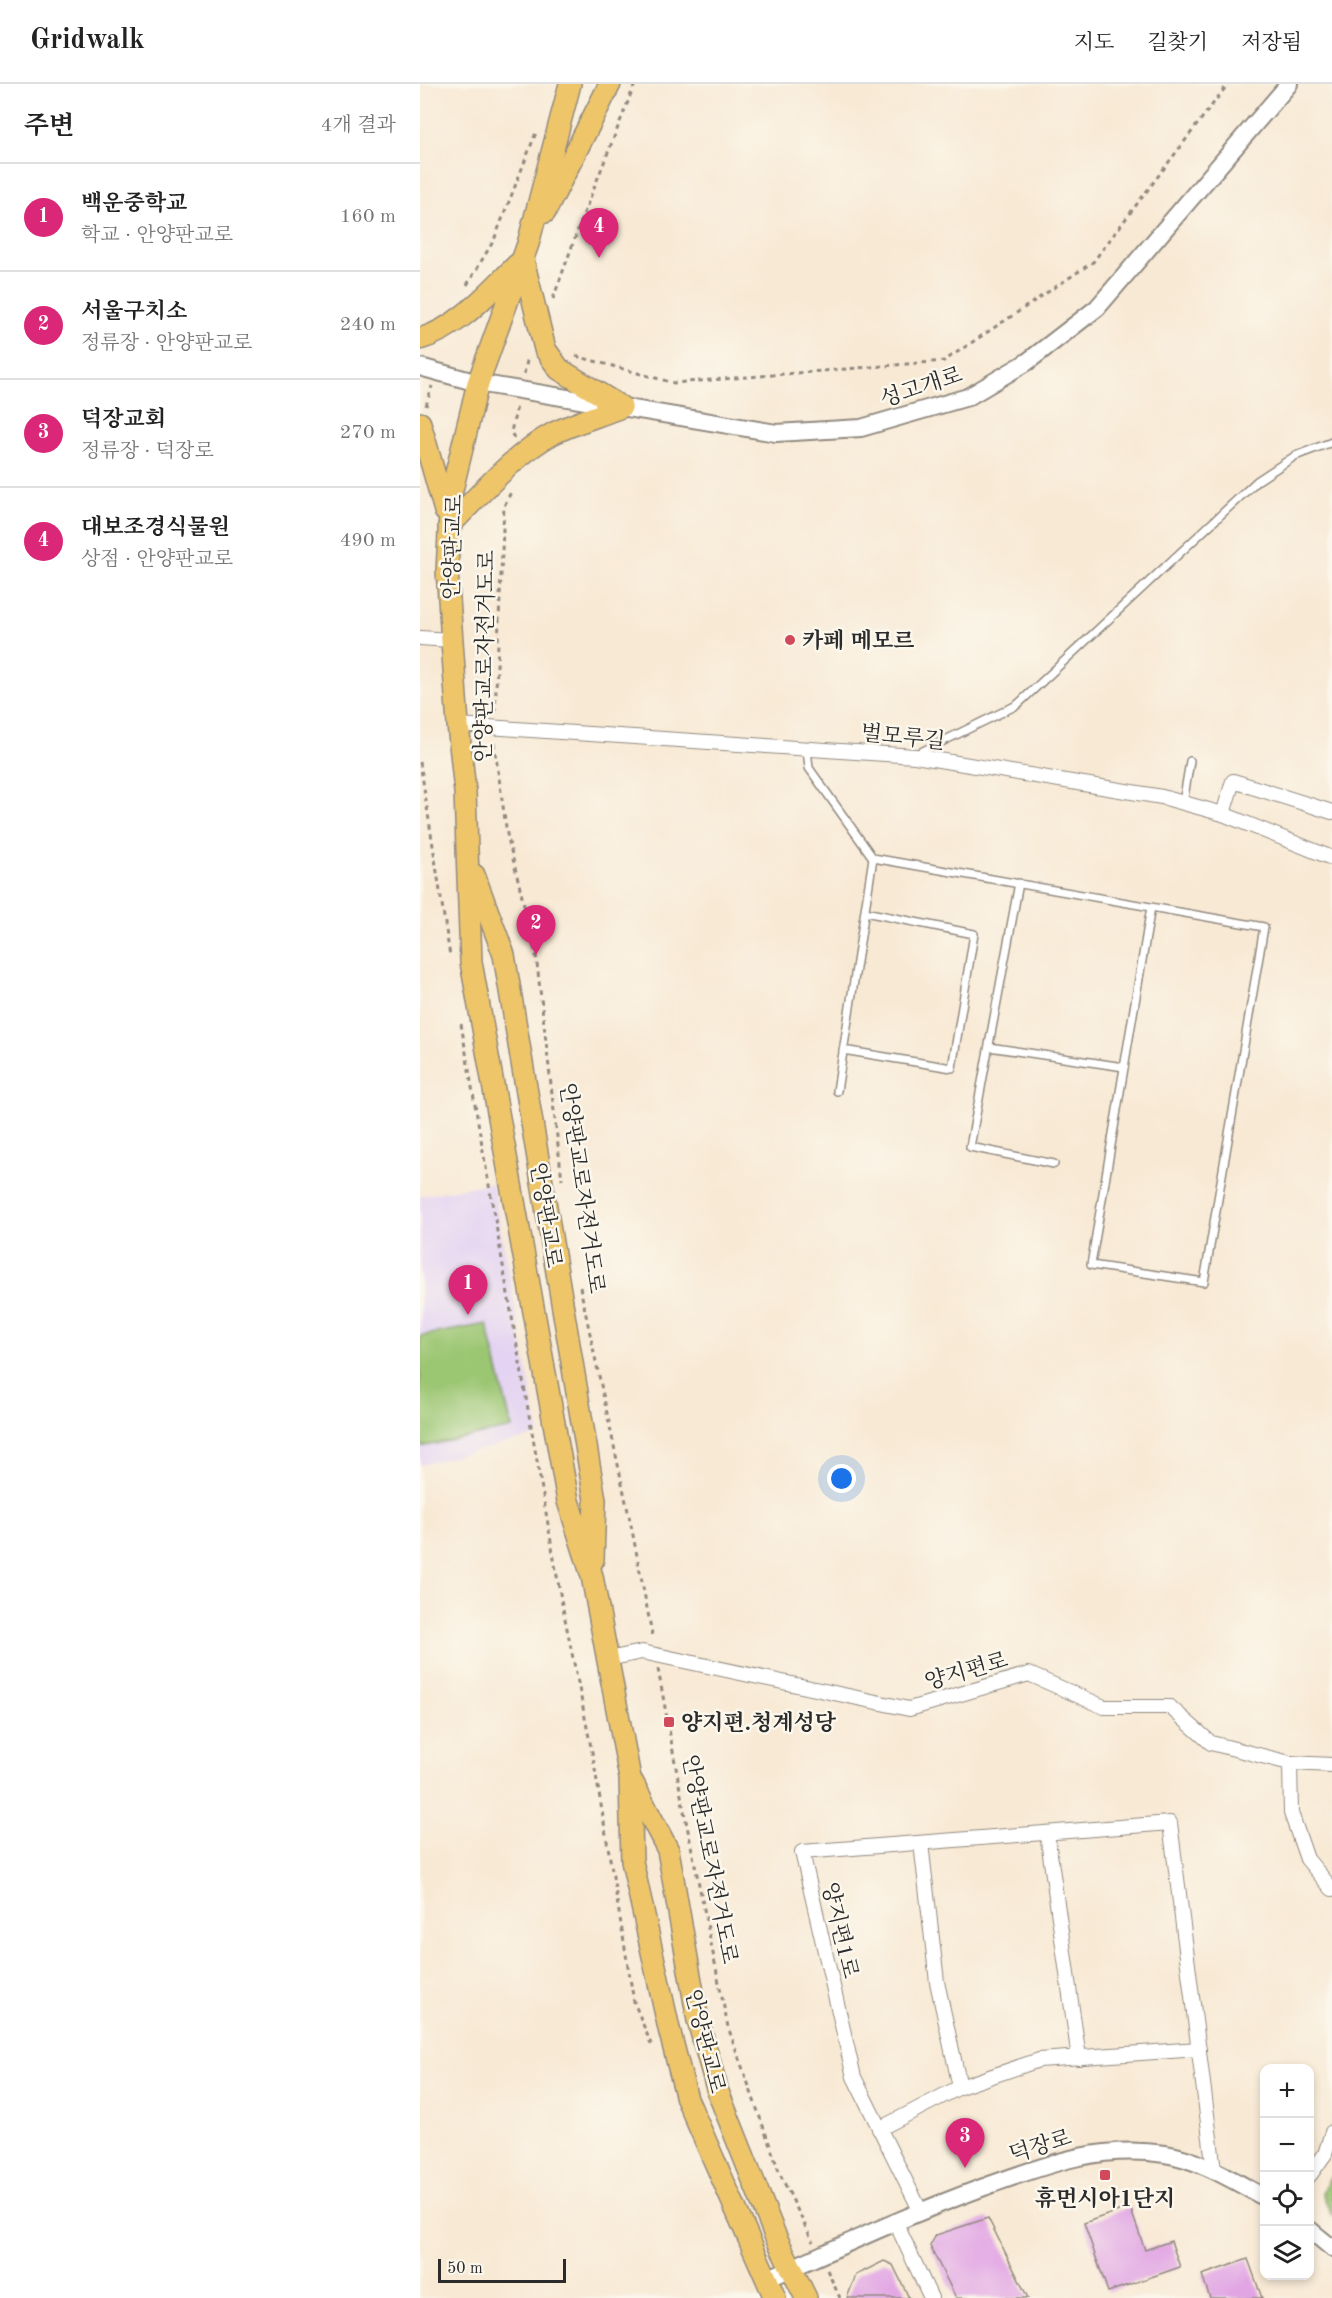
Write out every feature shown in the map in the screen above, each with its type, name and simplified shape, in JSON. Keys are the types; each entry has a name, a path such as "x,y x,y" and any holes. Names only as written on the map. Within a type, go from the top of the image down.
{"main road":[{"name":"안양판교로","path":"570,84 526,252 478,383 451,494 447,571 465,792 471,962 568,1501 592,1576 608,1659 630,1778 632,1861 669,2029 687,2099 771,2288"},
{"name":"안양판교로","path":"526,252 610,84"},
{"path":"420,339 432,335 471,309 526,252"},
{"path":"526,252 543,344 559,369 621,407"},
{"path":"420,423 449,526 522,455 553,434 621,407"},
{"name":"안양판교로","path":"468,861 504,955 594,1500 592,1576"},
{"name":"안양판교로","path":"630,1778 668,1850 698,2020 718,2092 775,2235 806,2298"}],"street":[{"name":"성고개로","path":"428,369 478,383 776,433 861,428 968,397 1027,362 1097,308 1289,84"},
{"path":"420,638 451,640"},
{"name":"벌모루길","path":"458,725 915,756 1162,797 1223,814 1332,858"},
{"path":"1223,814 1233,781 1332,812"},
{"name":"양지편로","path":"608,1659 642,1652 909,1708 1029,1674 1104,1707 1170,1707 1211,1743 1290,1763 1332,1765"},
{"path":"1290,1763 1291,1813 1307,1859 1332,1888"},
{"name":"양지편1로","path":"920,2210 854,2077 802,1852 1170,1823 1214,2170"},
{"path":"1047,1833 1079,2058"},
{"path":"921,1843 937,1982 960,2087"},
{"path":"879,2129 960,2087 1039,2061 1199,2049"},
{"path":"1312,2172 1328,2151 1332,2132"},
{"name":"덕장로","path":"771,2288 792,2268 920,2210 1075,2156 1118,2151 1166,2154 1214,2170 1260,2195"},
{"path":"895,2221 931,2298"},
{"path":"1314,2233 1332,2248"}],"lane":[{"path":"915,756 1017,705 1257,481 1295,456 1332,442"},
{"path":"807,748 809,768 873,858 837,1091"},
{"path":"1182,803 1190,762"},
{"path":"873,858 1019,883 1264,927 1204,1281 1091,1265 1151,907"},
{"path":"1019,883 970,1147 1054,1164"},
{"path":"843,1050 952,1068 974,934 865,912"},
{"path":"989,1047 1124,1067"}],"path":[{"path":"552,302 635,84"},
{"path":"569,353 674,383 944,361 1093,262 1228,84"},
{"path":"467,286 494,240 538,129"},
{"path":"522,455 511,432 527,362 543,344"},
{"path":"420,412 427,405 428,369"},
{"name":"안양판교로자전거도로","path":"512,489 504,506 494,746 507,834 536,955 563,1187"},
{"name":"안양판교로자전거도로","path":"578,1279 632,1530 683,1806 728,2027 780,2174 840,2298"}],"shaded area":[{"path":"492,1183 539,1435 420,1465 420,1196"}],"green space":[{"path":"487,1324 512,1428 420,1447 420,1336"},
{"path":"1332,2175 1332,2216 1322,2192"}],"building":[{"path":"1130,2207 1145,2250 1171,2241 1180,2267 1108,2292 1084,2223"},
{"path":"988,2218 1028,2298 956,2298 930,2246 936,2235"},
{"path":"1248,2259 1262,2298 1210,2298 1202,2275"},
{"path":"884,2261 893,2265 909,2298 847,2298 856,2275"}],"place":[{"name":"대보조경식물원","path":"599,258"},
{"name":"카페 메모르","path":"790,640"},
{"name":"서울구치소","path":"536,955"},
{"name":"백운중학교","path":"468,1315"},
{"name":"양지편.청계성당","path":"669,1722"},
{"name":"덕장교회","path":"965,2168"},
{"name":"휴먼시아1단지","path":"1105,2175"}]}
